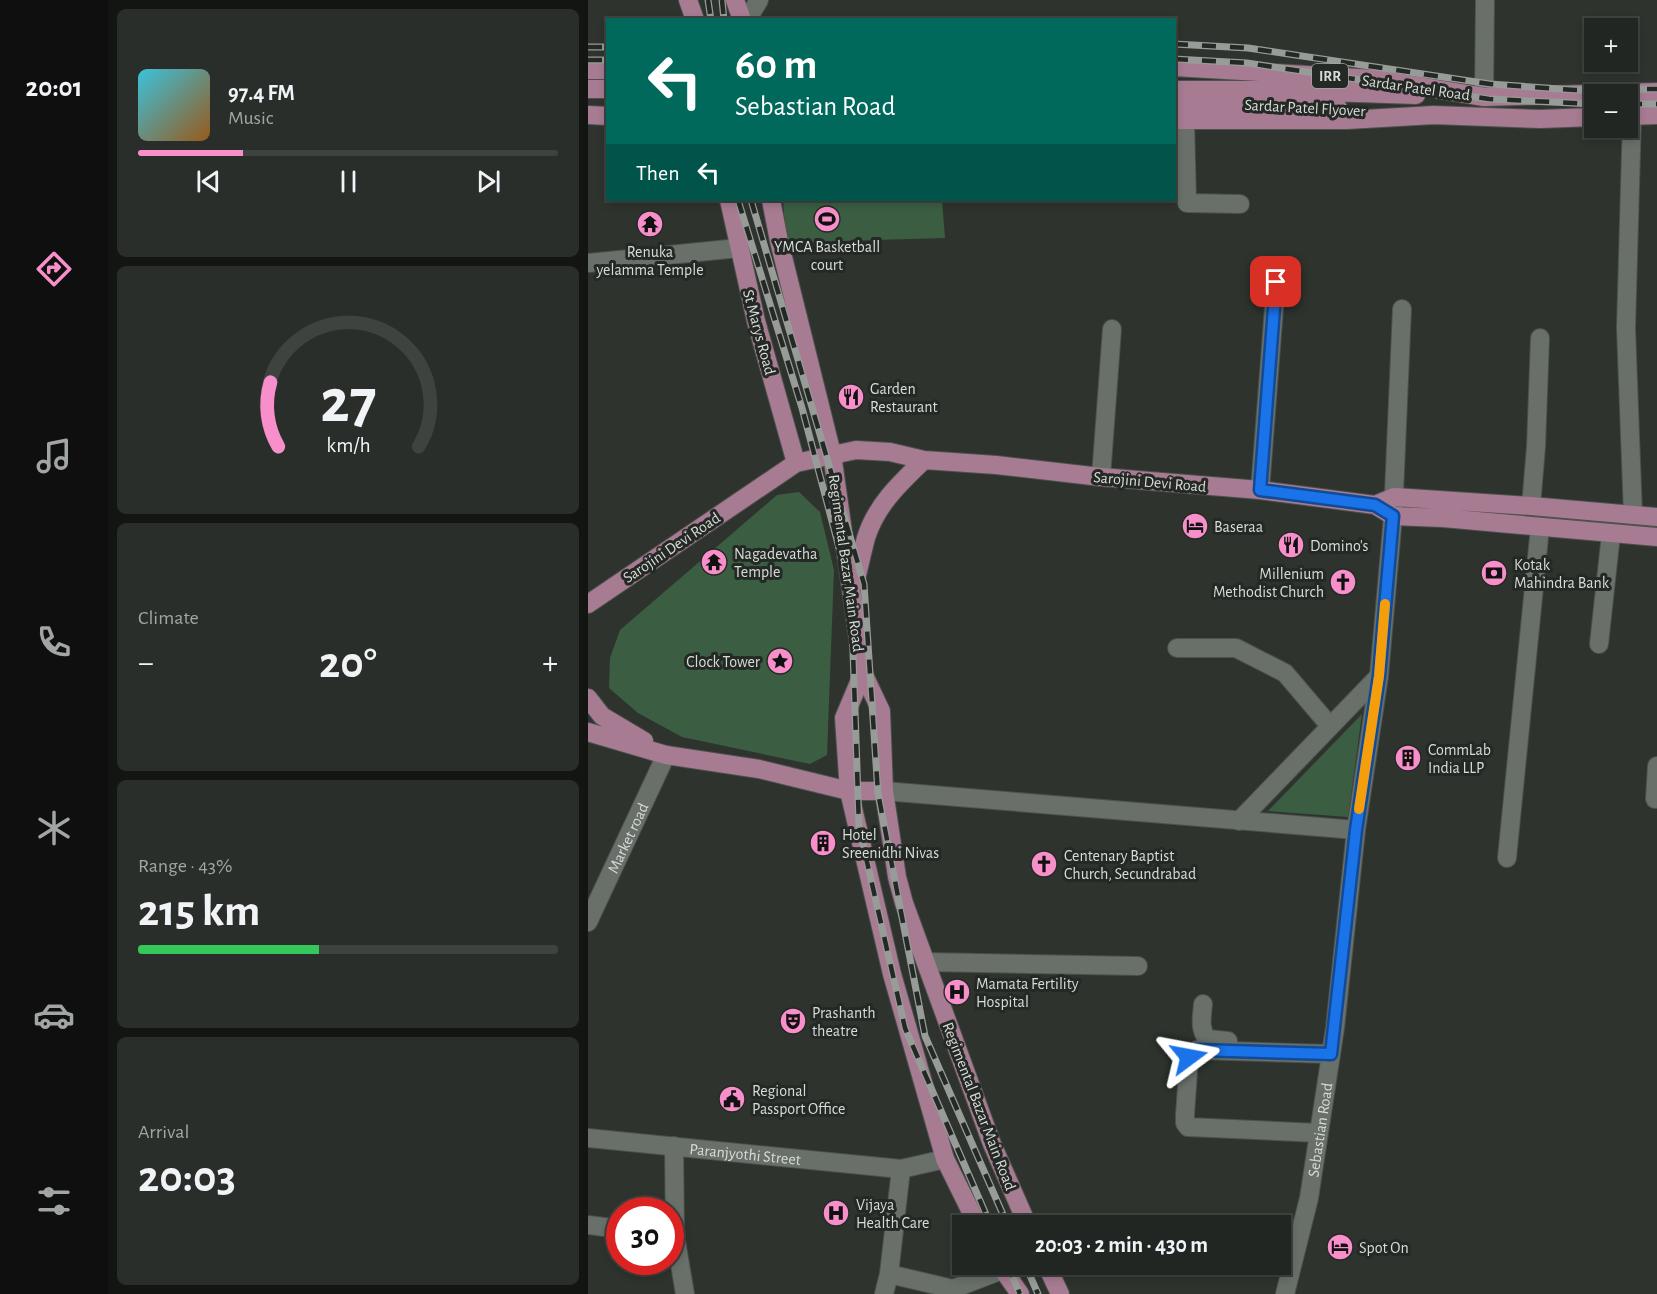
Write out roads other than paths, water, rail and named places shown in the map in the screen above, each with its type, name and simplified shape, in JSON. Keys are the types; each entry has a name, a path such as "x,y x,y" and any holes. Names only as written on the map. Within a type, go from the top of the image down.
{"main road":[{"path":"688,0 694,18"},
{"path":"735,0 741,18"},
{"name":"Sardar Patel Road","path":"1176,67 1375,78 1484,97 1657,92"},
{"path":"588,70 606,70"},
{"path":"588,89 606,89"},
{"name":"Sardar Patel Flyover","path":"1176,90 1269,97 1434,115"},
{"name":"Sardar Patel Flyover","path":"1176,103 1269,97 1484,97"},
{"path":"588,104 606,103"},
{"path":"588,115 606,116"},
{"name":"Sardar Patel Road","path":"1180,120 1347,120 1434,115 1540,119 1584,117"},
{"path":"1638,116 1657,115"},
{"name":"St Marys Road","path":"729,201 756,321 796,463"},
{"path":"771,201 831,454"},
{"name":"Sarojini Devi Road","path":"589,606 796,463 856,450 890,452 924,460 1260,490 1375,505 1393,516 1657,537"},
{"name":"Regimental Bazar Main Road","path":"831,454 853,591 863,673 882,711 884,791 897,877 992,1144 1023,1215"},
{"path":"853,591 867,536 880,509 897,486 924,460"},
{"path":"1375,505 1394,497 1657,517"},
{"name":"Regimental Bazar Main Road","path":"863,673 844,718 849,791 892,974 945,1159 973,1215"},
{"path":"588,698 602,716 666,755"},
{"path":"588,732 666,755 759,769 849,791 884,791"},
{"path":"1006,1275 1020,1294"},
{"path":"1051,1275 1060,1294"}],"street":[{"path":"748,18 759,0"},
{"path":"1484,97 1485,0"},
{"path":"1180,120 1187,203 1240,204"},
{"path":"1630,138 1626,328 1633,515"},
{"path":"588,263 739,248"},
{"path":"1260,490 1276,282"},
{"name":"Sebastian Road","path":"1286,1294 1310,1198 1332,1050 1356,830 1379,676 1393,516 1402,309"},
{"path":"1101,477 1112,329"},
{"path":"1531,506 1536,447 1540,339"},
{"path":"1507,858 1540,527"},
{"path":"1599,644 1611,534"},
{"path":"1177,648 1236,648 1285,673 1330,726"},
{"path":"1239,821 1379,676"},
{"name":"Market road","path":"588,922 597,883 666,755"},
{"path":"1655,798 1657,766"},
{"path":"884,791 1356,830"},
{"path":"926,962 1138,966"},
{"path":"1203,1004 1202,1029 1207,1040 1332,1050"},
{"path":"1319,1133 1188,1127 1185,1123 1185,1115 1189,1057 1197,1050 1332,1050"},
{"name":"Paranjyothi Street","path":"588,1138 901,1169 945,1159"},
{"path":"673,1197 674,1146"},
{"path":"885,1294 901,1169"},
{"path":"588,1225 606,1227"},
{"path":"889,1274 952,1292 985,1275"},
{"path":"681,1275 684,1294"}],"railway":[{"path":"708,0 711,18"},
{"path":"722,0 724,18"},
{"path":"1176,44 1248,48 1490,84 1575,90 1657,89"},
{"path":"588,47 606,47"},
{"path":"1176,59 1247,63 1489,99 1584,104"},
{"path":"588,60 606,60"},
{"path":"1638,104 1657,104"},
{"path":"738,201 802,408 851,593 859,827 905,1028 986,1215"},
{"path":"751,201 864,584 878,793 925,1036 1003,1215"},
{"path":"1012,1275 1020,1294"},
{"path":"1030,1275 1038,1294"}],"place":[{"name":"YMCA Basketball court","path":"827,219"},
{"name":"Renuka yelamma Temple","path":"650,224"},
{"name":"Garden Restaurant","path":"851,397"},
{"name":"Baseraa","path":"1195,526"},
{"name":"Domino's","path":"1291,545"},
{"name":"Nagadevatha Temple","path":"714,562"},
{"name":"Kotak Mahindra Bank","path":"1494,573"},
{"name":"Millenium Methodist Church","path":"1343,582"},
{"name":"Clock Tower","path":"780,661"},
{"name":"CommLab India LLP","path":"1408,758"},
{"name":"Hotel Sreenidhi Nivas","path":"823,843"},
{"name":"Centenary Baptist Church, Secundrabad","path":"1044,864"},
{"name":"Mamata Fertility Hospital","path":"957,992"},
{"name":"Prashanth theatre","path":"793,1021"},
{"name":"Regional Passport Office","path":"732,1099"},
{"name":"Vijaya Health Care","path":"836,1213"},
{"name":"Spot On","path":"1340,1247"}]}
